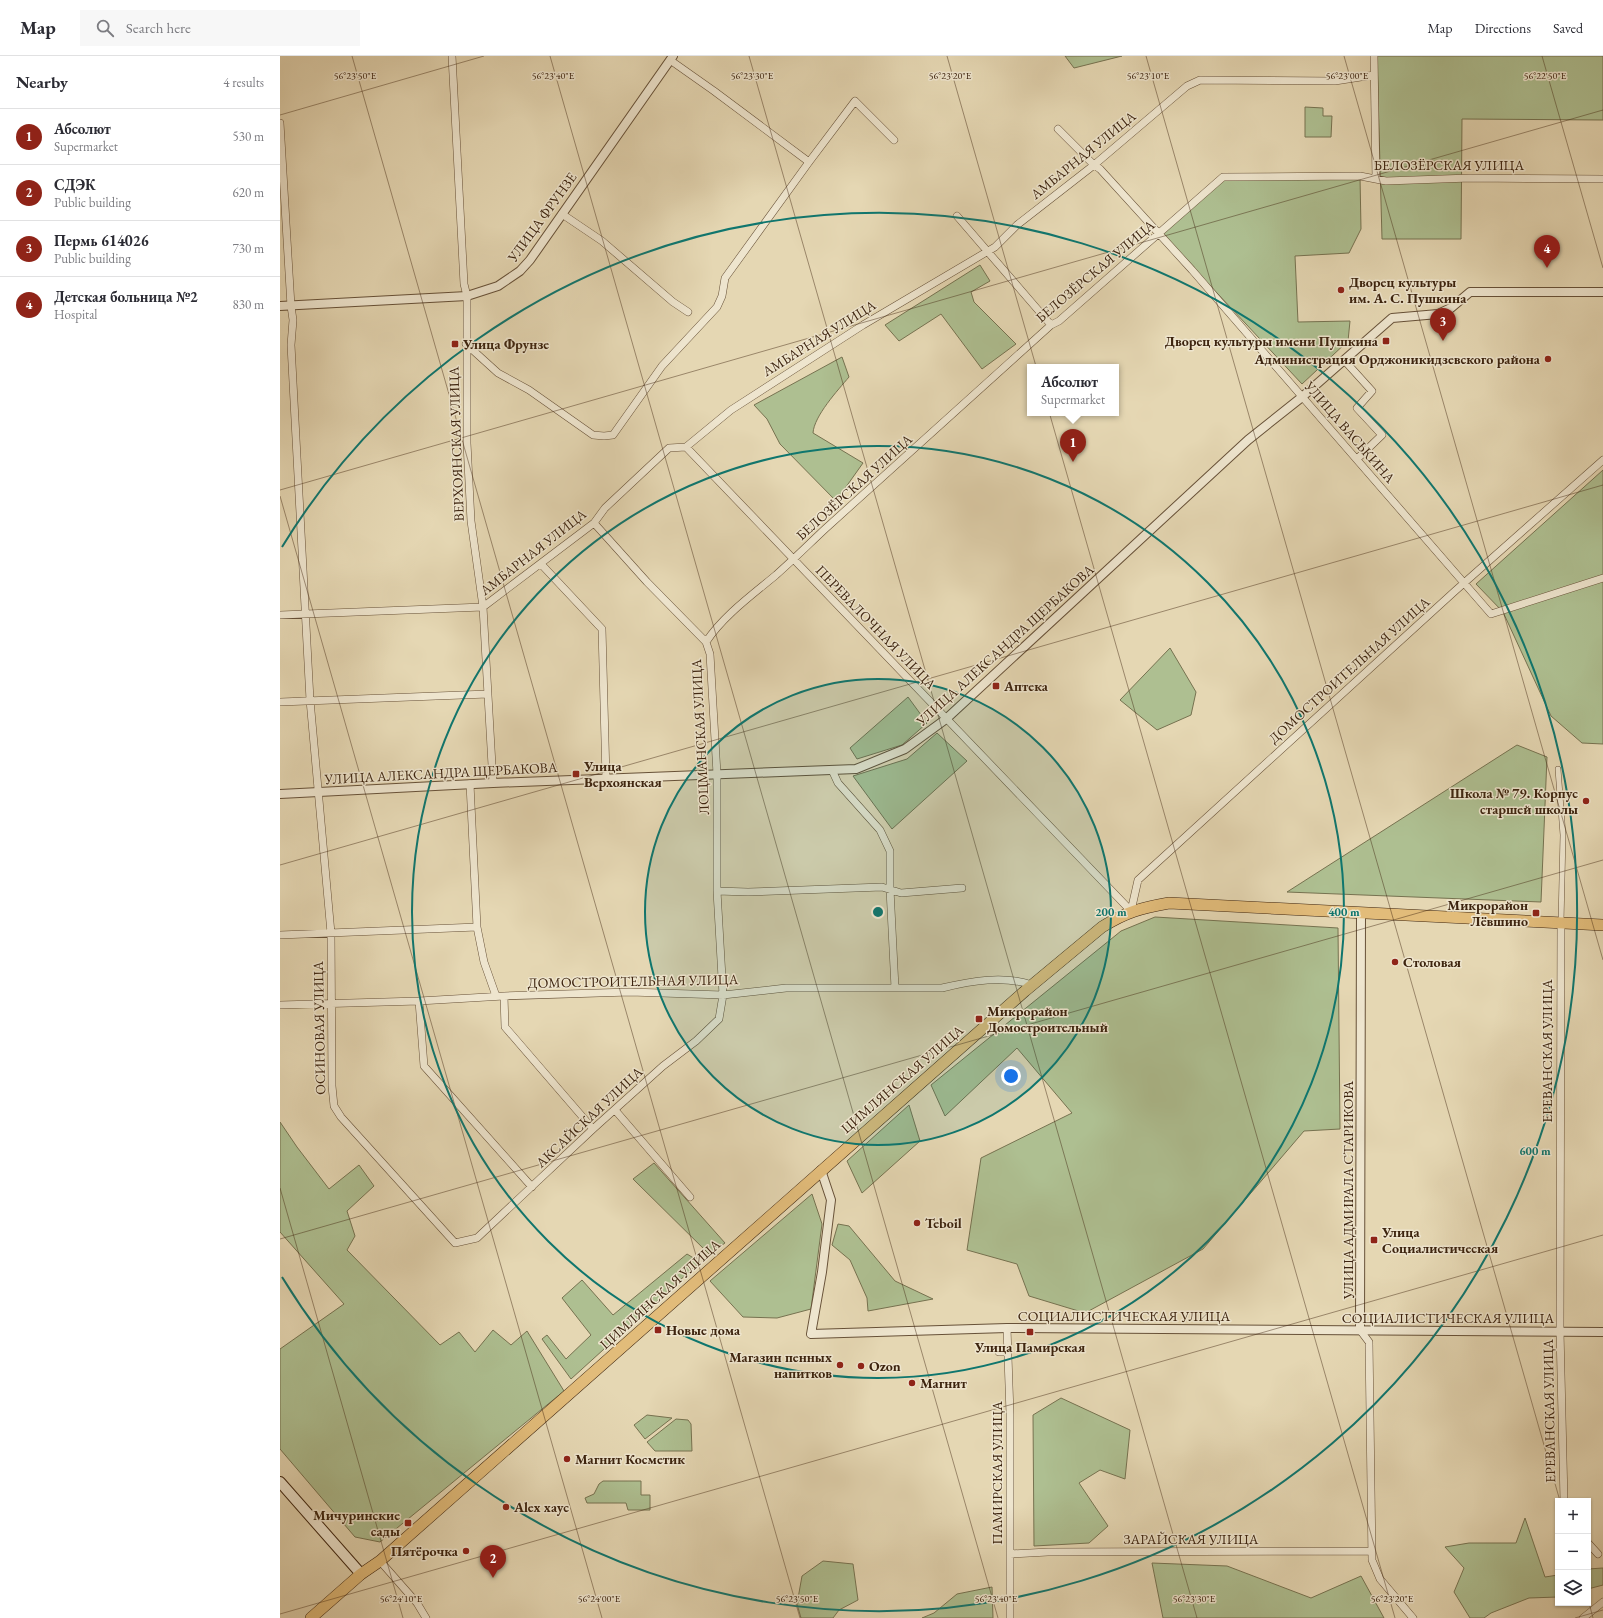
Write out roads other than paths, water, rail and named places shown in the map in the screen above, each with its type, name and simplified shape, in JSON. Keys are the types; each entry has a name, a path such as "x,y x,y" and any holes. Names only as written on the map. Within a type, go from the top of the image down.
{"main road":[{"name":"ЦИМЛЯНСКАЯ УЛИЦА","path":"311,1618 361,1574 380,1561 1032,985 1102,927 1131,911 1169,903 1603,925"},
{"path":"280,1482 361,1574"}],"street":[{"name":"ВЕРХОЯНСКАЯ УЛИЦА","path":"452,56 464,284 467,296 467,443 471,521 483,607 493,782"},
{"path":"1374,56 1376,179"},
{"name":"УЛИЦА ФРУНЗЕ","path":"280,306 467,296 498,286 520,271 672,58"},
{"path":"672,58 809,162"},
{"name":"АМБАРНАЯ УЛИЦА","path":"280,616 483,607 594,522 605,508 669,448 686,447 731,410 863,325 995,247 1017,225 1094,165 1187,86 1200,80 1334,82 1374,75"},
{"path":"466,344 498,373 529,390 593,435 613,435 662,366 717,306 722,296 725,278 809,162 855,102 894,140"},
{"name":"ОСИНОВАЯ УЛИЦА","path":"280,122 291,306 294,320 291,345 310,700 317,792 331,933 332,1086 334,1106 341,1117 455,1243"},
{"name":"УЛИЦА ВАСЬКИНА","path":"1058,129 1094,165 1100,169 1192,270 1491,614 1603,578"},
{"name":"БЕЛОЗЁРСКАЯ УЛИЦА","path":"706,642 718,626 794,560 825,529 1051,325 1059,321 1223,177 1360,176 1376,179 1603,179"},
{"path":"562,214 602,241 673,302 688,312"},
{"path":"957,216 1051,325"},
{"name":"УЛИЦА АЛЕКСАНДРА ЩЕРБАКОВА","path":"280,794 493,782 856,769 905,749 946,719 1248,440 1302,397 1392,318 1438,314 1451,308 1470,292 1603,292"},
{"path":"1344,360 1372,391 1357,408 1382,435 1356,460"},
{"name":"ПЕРЕВАЛОЧНАЯ УЛИЦА","path":"686,447 1131,911"},
{"name":"ДОМОСТРОИТЕЛЬНАЯ УЛИЦА","path":"1131,911 1138,880 1464,583 1603,460"},
{"name":"ЛОЦМАНСКАЯ УЛИЦА","path":"594,522 647,582 706,642 710,654 717,774 717,891 723,995"},
{"path":"541,564 602,629 606,778"},
{"path":"280,702 488,694"},
{"name":"ЕРЕВАНСКАЯ УЛИЦА","path":"1558,769 1563,835 1561,922 1560,1331 1564,1498"},
{"path":"832,770 838,784 880,830 890,851 890,889 895,988"},
{"path":"470,784 477,927 484,962 496,996"},
{"path":"717,891 748,892 882,887 901,893 962,888"},
{"name":"УЛИЦА АДМИРАЛА СТАРИКОВА","path":"1361,913 1360,1330 1369,1342 1372,1439 1371,1551 1374,1565 1380,1579 1413,1618"},
{"path":"280,935 477,927"},
{"name":"ДОМОСТРОИТЕЛЬНАЯ УЛИЦА","path":"280,1005 630,992 723,995 786,988 942,988 967,982 1018,980 1032,985"},
{"name":"АКСАЙСКАЯ УЛИЦА","path":"455,1243 477,1238 593,1129 663,1066 696,1041 719,1019 723,995"},
{"path":"504,996 505,1027 593,1129"},
{"path":"420,1001 424,1066 532,1187"},
{"path":"615,1110 690,1197"},
{"name":"СОЦИАЛИСТИЧЕСКАЯ УЛИЦА","path":"822,1170 831,1200 822,1272 811,1334 1007,1328 1603,1332"},
{"name":"ПАМИРСКАЯ УЛИЦА","path":"1007,1328 1010,1618"},
{"path":"999,1352 1008,1352"},
{"path":"1591,1546 1598,1554"},
{"name":"ЗАРАЙСКАЯ УЛИЦА","path":"1010,1554 1048,1552 1371,1551"},
{"path":"380,1561 417,1603 426,1618"},
{"path":"1583,1618 1603,1602"}],"place":[{"name":"Детская больница №2","path":"1547,268"},
{"name":"Дворец культуры им. А. С. Пушкина","path":"1341,290"},
{"name":"Дворец культуры имени Пушкина","path":"1386,341"},
{"name":"Пермь 614026","path":"1443,341"},
{"name":"Улица Фрунзе","path":"455,344"},
{"name":"Администрация Орджоникидзевского района","path":"1548,359"},
{"name":"Абсолют","path":"1073,462"},
{"name":"Аптека","path":"996,686"},
{"name":"Улица Верхоянская","path":"576,774"},
{"name":"Школа № 79. Корпус старшей школы","path":"1586,801"},
{"name":"Микрорайон Лёвшино","path":"1536,913"},
{"name":"Столовая","path":"1395,962"},
{"name":"Микрорайон Домостроительный","path":"979,1019"},
{"name":"Teboil","path":"917,1223"},
{"name":"Улица Социалистическая","path":"1374,1240"},
{"name":"Новые дома","path":"658,1330"},
{"name":"Улица Памирская","path":"1030,1332"},
{"name":"Магазин пенных напитков","path":"840,1365"},
{"name":"Ozon","path":"861,1366"},
{"name":"Магнит","path":"912,1383"},
{"name":"Магнит Косметик","path":"567,1459"},
{"name":"Alex хаус","path":"506,1507"},
{"name":"Мичуринские сады","path":"408,1523"},
{"name":"Пятёрочка","path":"466,1551"},
{"name":"СДЭК","path":"493,1578"}]}
